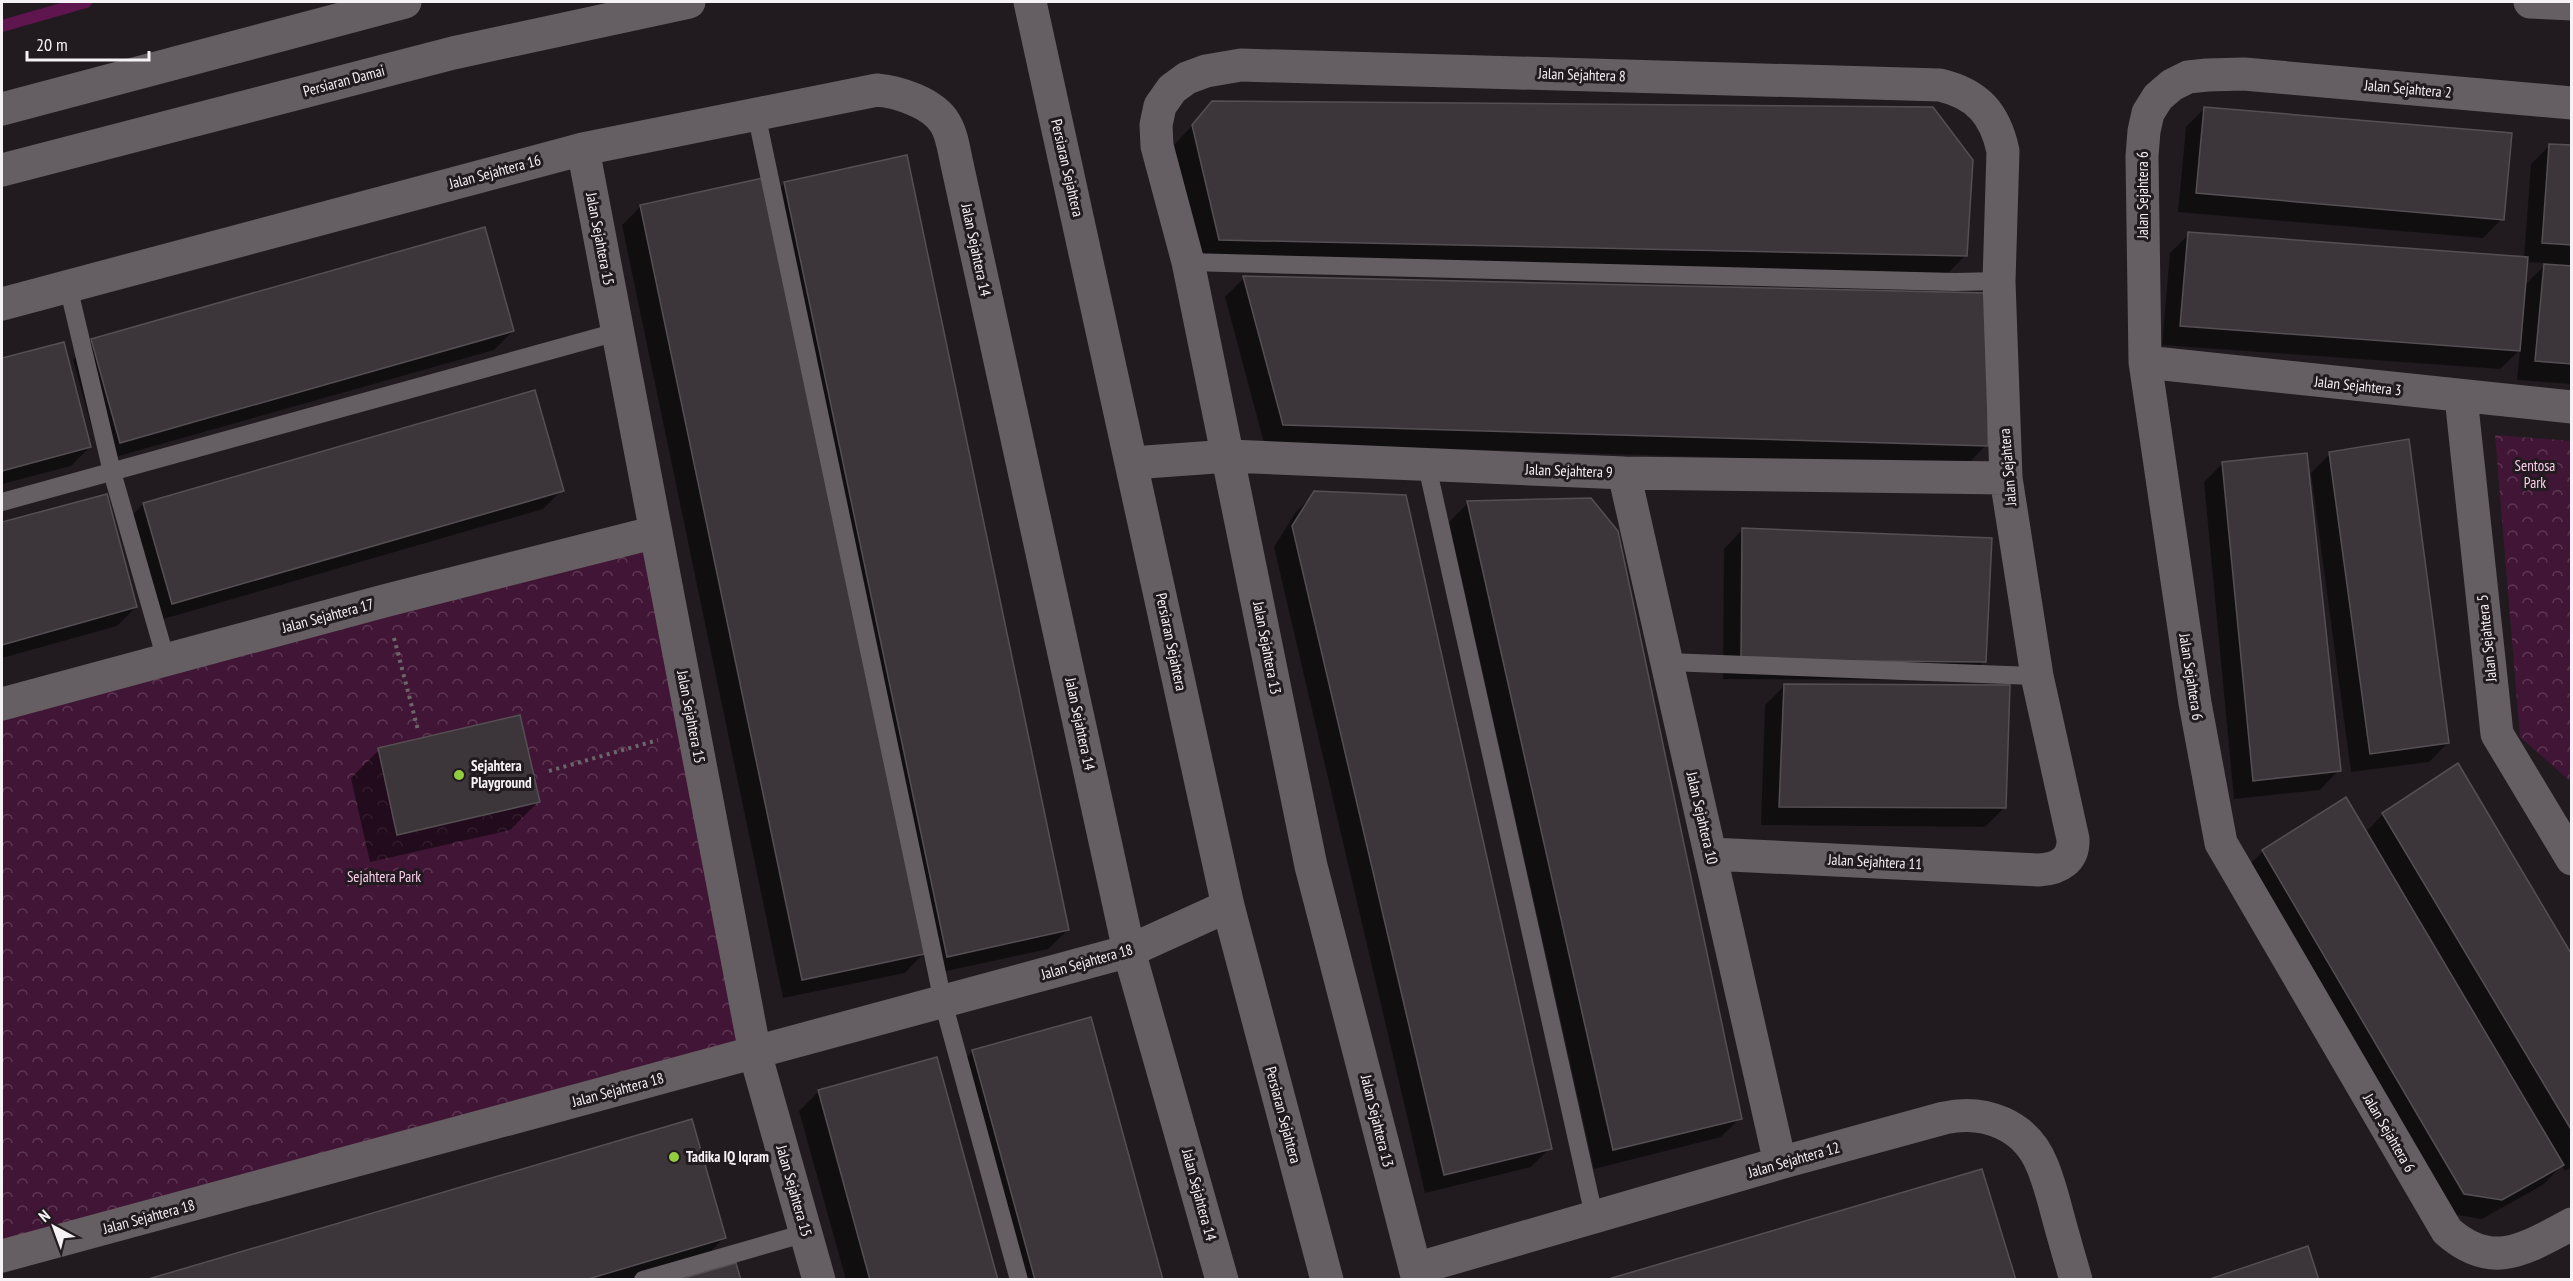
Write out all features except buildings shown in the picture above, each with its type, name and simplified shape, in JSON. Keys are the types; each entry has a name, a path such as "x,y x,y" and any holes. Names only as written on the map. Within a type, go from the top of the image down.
{"street":[{"path":"2,109 405,2"},
{"name":"Persiaran Damai","path":"2,170 453,53 689,2"},
{"name":"Persiaran Sejahtera","path":"1030,2 1228,906 1327,1280"},
{"path":"2530,2 2571,4"},
{"name":"Jalan Sejahtera 8","path":"1241,65 1924,85"},
{"name":"Jalan Sejahtera 13","path":"1241,65 1206,71 1187,78 1172,89 1160,106 1156,126 1157,146 1188,262 1311,866 1416,1274"},
{"name":"Jalan Sejahtera 2","path":"2244,74 2571,103"},
{"name":"Jalan Sejahtera 6","path":"2244,74 2188,77 2172,85 2158,98 2148,113 2142,156 2145,362 2195,704 2223,850 2447,1231 2463,1244 2502,1255 2528,1247 2571,1224"},
{"name":"Jalan Sejahtera","path":"1924,85 1955,89 1974,99 1988,113 1998,131 2003,152 2000,281 2006,478 2037,676 2073,846 2071,855 2061,865 2039,870"},
{"name":"Jalan Sejahtera 16","path":"2,304 583,149 870,91 893,93 924,105 940,116 946,124 957,164"},
{"name":"Jalan Sejahtera 15","path":"583,149 755,1053 819,1280"},
{"name":"Jalan Sejahtera 14","path":"957,164 1129,951 1222,1280"},
{"name":"Jalan Sejahtera 3","path":"2145,362 2571,407"},
{"name":"Jalan Sejahtera 5","path":"2461,397 2497,734 2571,859"},
{"name":"Jalan Sejahtera 9","path":"1132,463 1229,456 1624,473 2006,478"},
{"name":"Jalan Sejahtera 10","path":"1624,473 1780,1163"},
{"name":"Jalan Sejahtera 17","path":"2,704 384,601 656,532"},
{"name":"Jalan Sejahtera 11","path":"1710,854 2039,870"},
{"name":"Jalan Sejahtera 18","path":"2,1256 1129,951 1228,906"},
{"name":"Jalan Sejahtera 12","path":"1416,1274 1594,1216 1957,1115 1996,1119 2019,1133 2036,1152 2042,1163 2076,1280"}],"lane":[{"path":"756,113 943,1002 1019,1280"},
{"path":"1188,262 1954,282 2000,281"},
{"path":"68,286 112,472 165,660"},
{"path":"2,502 617,332"},
{"path":"1427,466 1594,1216"},
{"path":"1667,662 2037,676"},
{"path":"643,1280 806,1233"}],"path":[{"path":"384,601 418,730"},
{"path":"549,771 694,730"}],"green space":[{"name":"Sentosa Park","path":"2495,435 2571,441 2571,782 2520,737"},
{"name":"Sejahtera Park","path":"656,532 755,1053 2,1256 2,704"}],"waterway":[{"path":"2,26 86,2"}],"place":[{"name":"Sejahtera Playground","path":"459,775"},
{"name":"Tadika IQ Iqram","path":"674,1157"}]}
